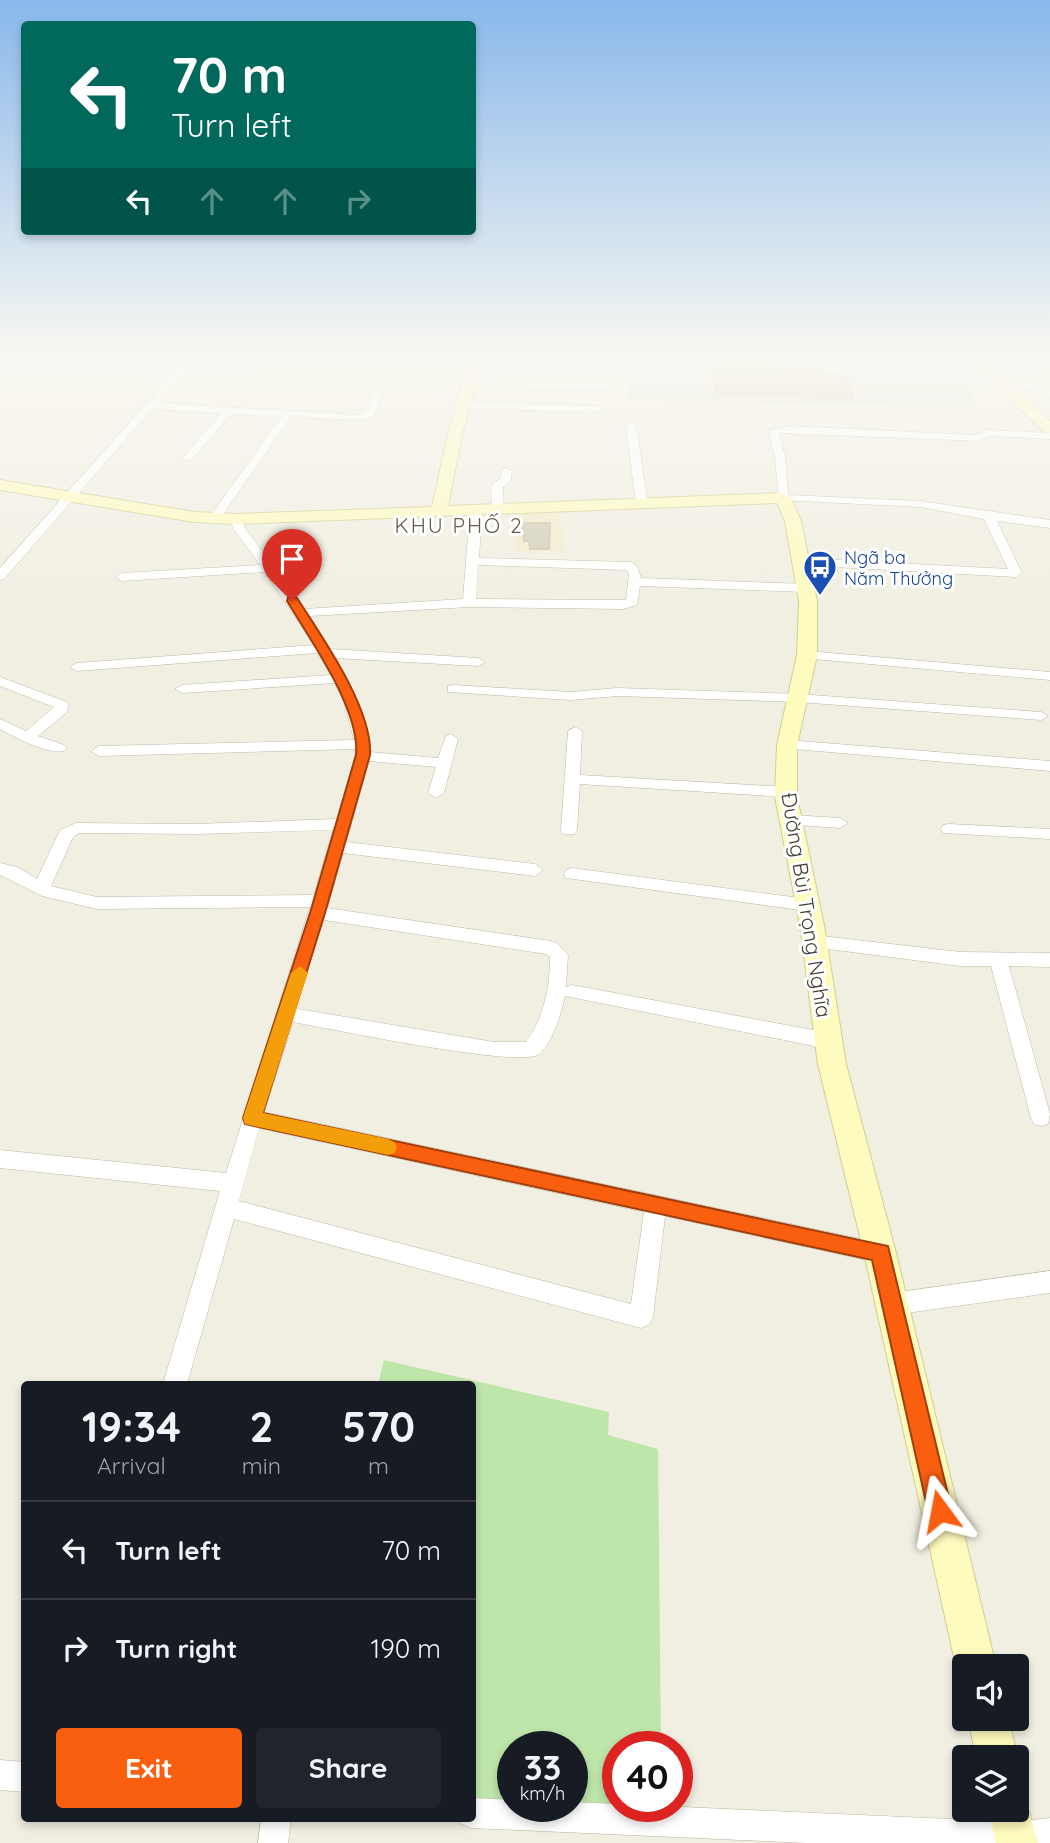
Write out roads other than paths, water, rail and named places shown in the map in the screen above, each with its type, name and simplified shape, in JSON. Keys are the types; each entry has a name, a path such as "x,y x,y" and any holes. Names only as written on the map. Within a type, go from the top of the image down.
{"street":[{"path":"0,576 117,445"},
{"path":"188,458 199,445"},
{"path":"225,518 270,445"},
{"path":"439,511 454,445"},
{"path":"634,445 642,504"},
{"path":"777,445 783,498"},
{"path":"469,603 471,561 487,510 497,486 505,480 506,471"},
{"path":"0,485 225,518 783,498 893,501 1050,524"},
{"name":"Đường Bùi Trọng Nghĩa","path":"783,498 793,521 808,601 807,655 787,745 790,820 829,1041 973,1654"},
{"path":"802,562 1016,573 988,514"},
{"path":"176,1381 252,1118 287,1014 337,847 363,750 358,716 323,651 269,568 239,528 225,518"},
{"path":"300,613 469,603 632,602 635,569 623,564 471,561"},
{"path":"122,577 269,568"},
{"path":"635,582 806,588"},
{"path":"77,667 323,651 478,662"},
{"path":"807,655 1050,676"},
{"path":"182,689 338,680"},
{"path":"0,681 62,705 61,710 27,737"},
{"path":"453,689 571,696 617,692 798,698 1041,716"},
{"path":"0,723 27,737 59,748"},
{"path":"569,830 575,731"},
{"path":"436,793 451,739"},
{"path":"787,745 1050,766"},
{"path":"99,751 363,750 445,763"},
{"path":"573,779 787,792"},
{"path":"790,820 841,823"},
{"path":"41,889 66,834 76,828 196,829 343,824"},
{"path":"949,829 1050,834"},
{"path":"337,847 535,870"},
{"path":"0,869 8,869 41,889 64,897 97,903 319,907 551,948 559,955 558,987 541,1039 531,1050 494,1049 287,1014"},
{"path":"572,874 807,905"},
{"path":"813,941 960,959 1050,960"},
{"path":"998,958 1041,1118"},
{"path":"572,992 829,1041"},
{"path":"252,1118 880,1252"},
{"path":"0,1159 234,1183"},
{"path":"227,1208 642,1317 656,1205"},
{"path":"892,1304 1050,1282"},
{"path":"0,1775 21,1777"},
{"path":"476,1812 1023,1831"},
{"path":"273,1843 276,1822"}],"place":[{"name":"Ngã ba Năm Thưởng","path":"820,597"}],"district":[{"name":"KHU PHỐ 2","path":"459,525"}]}
